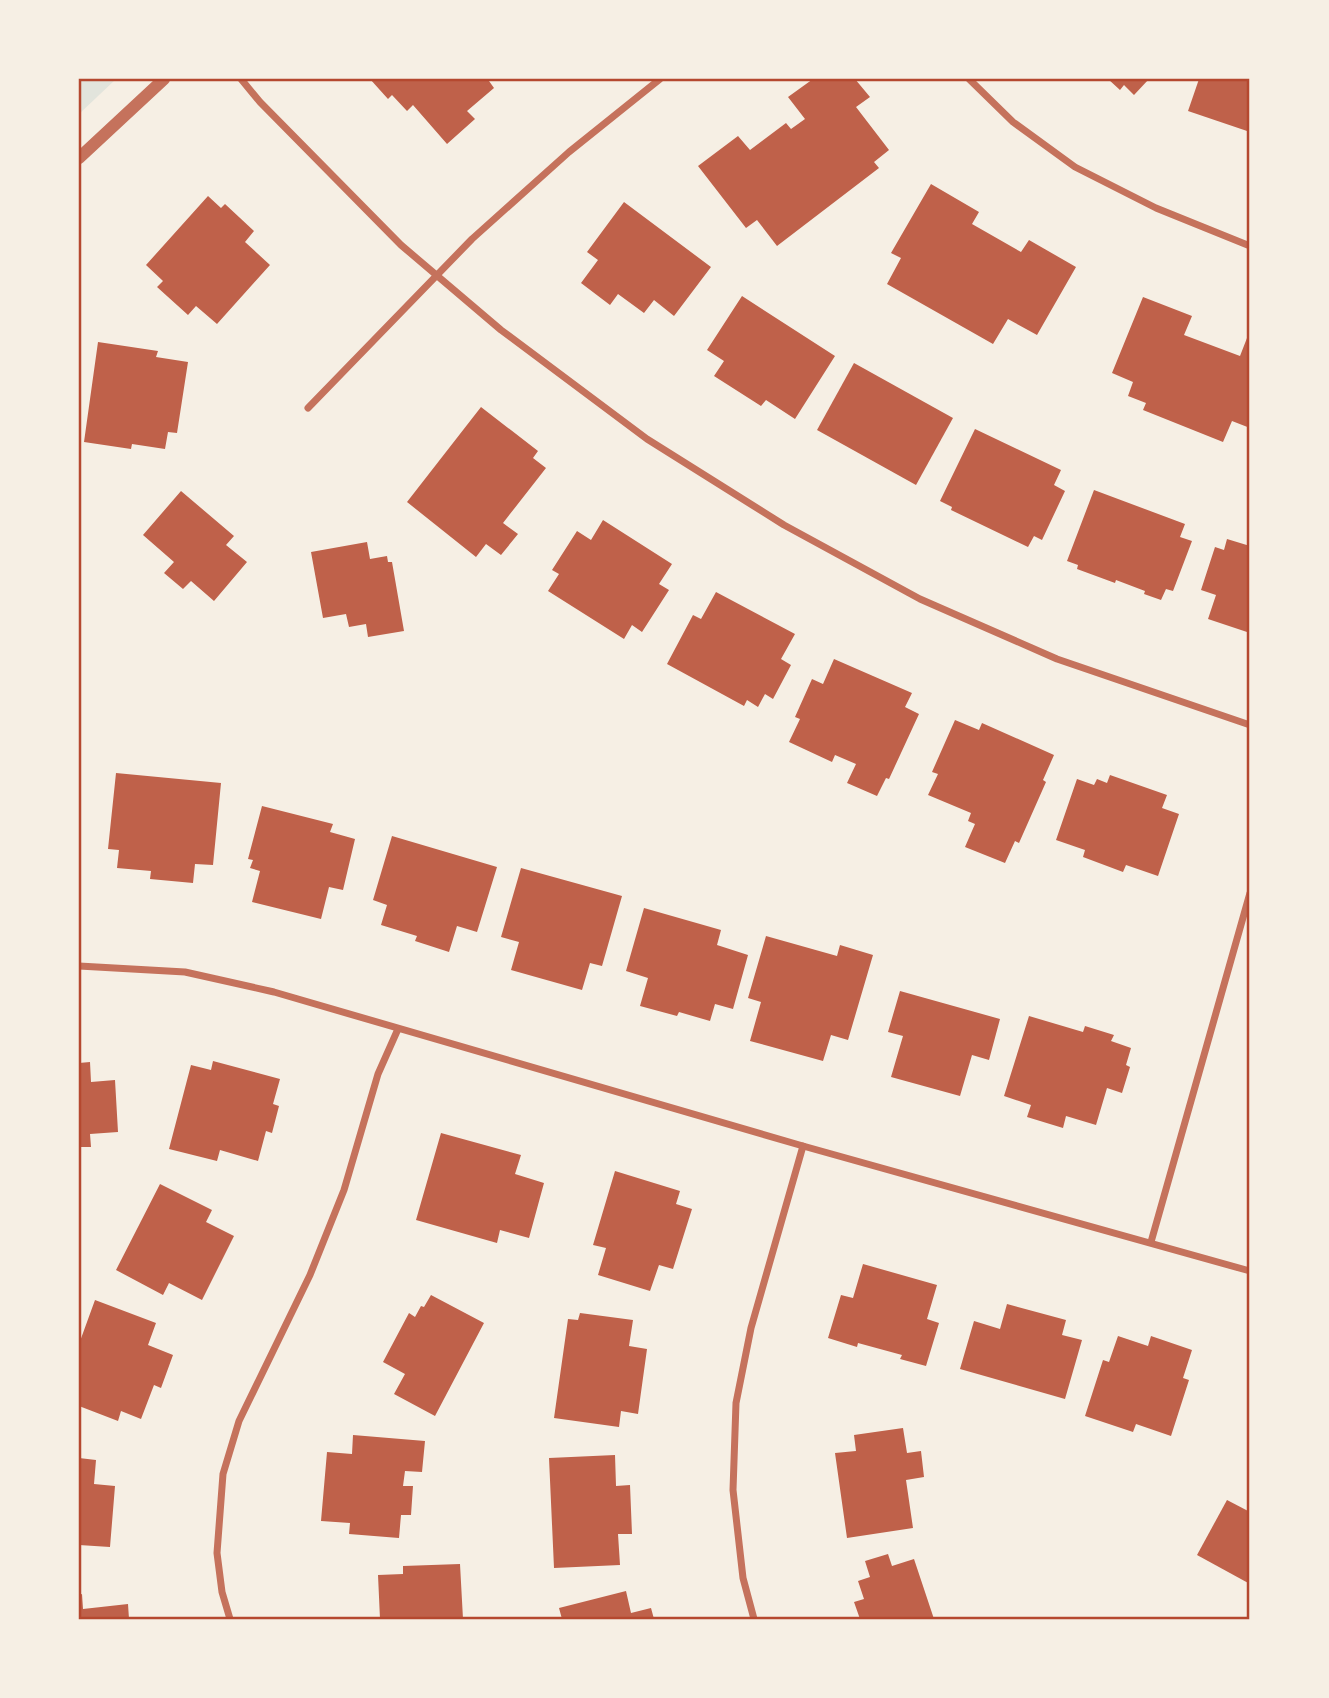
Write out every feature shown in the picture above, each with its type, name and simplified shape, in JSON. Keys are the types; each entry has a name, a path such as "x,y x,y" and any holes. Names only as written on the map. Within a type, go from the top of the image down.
{"street":[{"path":"79,158 164,79"},
{"path":"241,79 260,102 401,245 501,330 647,439 784,525 920,599 1057,659 1250,724"},
{"path":"308,408 436,274 569,152 660,79"},
{"path":"968,79 1013,122 1075,167 1156,208 1250,246"},
{"path":"1151,1242 1250,893"},
{"path":"79,966 185,972 274,992 803,1146 1250,1271"},
{"path":"230,1619 222,1592 217,1553 223,1474 239,1420 310,1275 344,1190 378,1074 398,1029"},
{"path":"754,1619 743,1578 733,1490 736,1403 751,1328 803,1146"}],"shaded area":[{"path":"79,79 116,79 79,114"}],"building":[{"path":"370,79 491,79 489,81 494,88 467,111 475,119 447,144 413,105 407,111 392,95 388,99"},
{"path":"813,79 855,79 870,97 856,107 889,150 874,162 879,168 777,246 757,220 746,228 698,166 738,136 750,150 786,123 791,129 805,119 788,97"},
{"path":"1108,79 1149,79 1134,95 1124,85 1120,90"},
{"path":"1199,79 1250,79 1250,132 1188,111"},
{"path":"931,184 979,212 972,224 1021,252 1029,240 1076,267 1037,335 1008,319 993,344 887,284 901,258 891,253"},
{"path":"208,196 221,208 225,204 254,231 245,242 270,265 217,324 196,306 188,315 157,287 163,281 146,265"},
{"path":"624,202 711,267 674,316 654,300 644,313 618,294 610,305 581,283 598,260 587,252"},
{"path":"742,296 835,356 795,419 766,400 761,406 714,376 724,361 707,350"},
{"path":"1143,297 1192,316 1184,335 1240,356 1247,338 1250,340 1250,428 1232,421 1223,442 1143,410 1146,403 1128,396 1133,382 1112,373"},
{"path":"98,342 158,351 156,357 188,362 177,433 168,432 165,449 132,444 131,449 84,442"},
{"path":"854,363 953,418 916,485 817,430"},
{"path":"481,407 538,451 533,458 546,468 503,523 518,534 501,555 486,544 476,557 407,502"},
{"path":"975,429 1061,470 1054,485 1065,491 1042,540 1034,536 1028,547 951,510 952,507 940,501"},
{"path":"1094,490 1185,524 1180,537 1192,541 1173,591 1166,589 1161,600 1116,580 1115,583 1077,569 1078,565 1067,561"},
{"path":"181,491 234,536 226,545 247,562 214,601 191,581 183,589 164,573 174,562 143,535"},
{"path":"603,520 672,564 659,584 669,590 642,632 632,625 624,639 548,591 559,574 552,570 577,531 591,540"},
{"path":"1227,539 1250,546 1250,633 1208,619 1216,595 1201,590 1215,547 1224,550"},
{"path":"367,542 370,559 387,556 388,562 392,562 404,631 368,637 366,624 349,627 346,614 323,618 311,552"},
{"path":"716,592 795,634 781,659 791,665 773,699 765,694 758,707 747,700 744,706 667,664 693,615 701,619"},
{"path":"834,659 912,693 905,707 919,714 889,779 886,778 877,796 847,783 856,764 835,755 832,762 789,742 800,719 795,717 812,679 823,684"},
{"path":"955,720 979,730 982,723 1054,755 1043,780 1046,782 1019,843 1015,841 1005,863 965,847 975,824 968,821 971,813 928,795 938,774 932,772"},
{"path":"116,773 221,783 213,865 195,864 193,883 150,879 151,871 117,868 119,850 108,849"},
{"path":"1110,775 1167,795 1162,808 1179,814 1158,876 1126,865 1123,872 1083,857 1085,850 1056,840 1077,779 1094,785 1097,779 1107,783"},
{"path":"262,806 333,824 330,832 355,839 343,890 329,887 321,919 252,902 260,871 250,868 253,860 248,859"},
{"path":"392,836 497,867 477,932 457,926 449,952 415,941 417,936 381,925 387,905 373,900"},
{"path":"521,868 622,896 602,966 590,963 582,990 511,970 519,942 501,937"},
{"path":"644,908 721,930 717,945 748,955 733,1009 715,1004 710,1021 679,1012 677,1016 640,1006 648,978 626,971"},
{"path":"766,936 837,956 840,945 873,955 848,1040 831,1035 823,1061 750,1041 761,1002 748,998"},
{"path":"900,991 1000,1019 989,1060 972,1055 960,1096 891,1077 903,1036 888,1032"},
{"path":"1029,1016 1083,1032 1085,1026 1114,1035 1111,1041 1131,1048 1126,1065 1130,1067 1122,1093 1107,1088 1096,1125 1066,1116 1063,1128 1027,1117 1031,1105 1004,1096"},
{"path":"213,1061 280,1079 273,1104 279,1106 272,1133 266,1131 258,1161 220,1150 217,1161 169,1149 191,1065 211,1070"},
{"path":"90,1062 91,1082 115,1080 118,1132 90,1134 91,1147 79,1147 79,1063"},
{"path":"441,1133 521,1155 515,1174 544,1183 529,1238 500,1230 497,1243 416,1220"},
{"path":"615,1171 680,1191 676,1204 692,1209 673,1269 659,1265 650,1291 598,1275 606,1248 593,1245"},
{"path":"160,1184 212,1210 206,1222 234,1236 202,1300 169,1283 163,1295 116,1270"},
{"path":"863,1264 937,1285 927,1319 939,1323 926,1366 900,1359 902,1355 858,1343 857,1347 828,1338 841,1295 853,1298"},
{"path":"431,1295 484,1323 435,1416 394,1394 405,1374 383,1362 409,1313 415,1317"},
{"path":"95,1300 156,1323 148,1345 173,1355 161,1388 154,1385 141,1419 121,1411 118,1421 79,1406 79,1344"},
{"path":"1007,1304 1066,1320 1062,1335 1082,1340 1065,1399 960,1369 974,1321 1000,1329"},
{"path":"580,1313 633,1320 629,1346 647,1349 638,1414 621,1411 619,1427 554,1418 568,1319 578,1320"},
{"path":"1118,1336 1148,1346 1151,1336 1192,1350 1183,1378 1189,1380 1171,1436 1136,1424 1133,1432 1085,1416 1103,1360 1109,1362"},
{"path":"903,1428 907,1453 921,1451 924,1477 906,1480 913,1528 847,1538 835,1453 856,1451 854,1435"},
{"path":"353,1435 425,1441 422,1472 405,1471 403,1486 413,1486 411,1515 401,1515 399,1538 349,1534 350,1523 321,1521 327,1452 352,1454"},
{"path":"615,1455 616,1486 630,1485 632,1534 618,1534 620,1565 554,1568 549,1458"},
{"path":"79,1458 96,1460 94,1484 115,1486 110,1547 79,1545"},
{"path":"1227,1500 1250,1512 1250,1584 1197,1555"},
{"path":"888,1554 892,1566 914,1559 934,1619 860,1619 854,1602 864,1599 858,1581 870,1577 865,1561"},
{"path":"460,1564 463,1619 380,1619 378,1575 403,1574 403,1566"},
{"path":"626,1591 631,1613 651,1608 654,1619 562,1619 559,1608"},
{"path":"82,1594 83,1609 128,1604 129,1619 79,1619 79,1595"}]}
